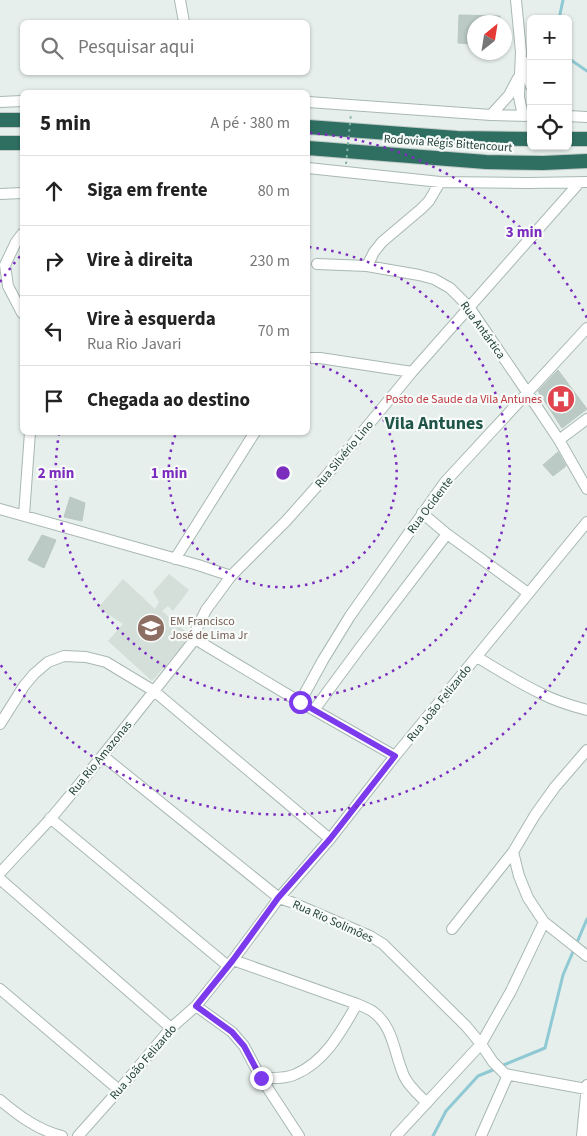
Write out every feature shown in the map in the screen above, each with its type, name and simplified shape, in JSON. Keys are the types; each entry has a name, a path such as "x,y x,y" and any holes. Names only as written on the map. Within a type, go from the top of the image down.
{"highway":[{"path":"0,120 20,120"},
{"name":"Rodovia Régis Bittencourt","path":"310,126 457,138 527,140"},
{"path":"572,139 587,139"},
{"path":"0,143 20,142"},
{"name":"Rodovia Régis Bittencourt","path":"310,148 486,162 587,162"}],"street":[{"path":"180,0 184,20"},
{"path":"310,102 527,116 519,97 521,52 516,0"},
{"path":"521,52 527,72"},
{"path":"491,115 509,95 520,75"},
{"path":"0,102 20,101"},
{"path":"572,116 587,117"},
{"path":"310,168 440,182 583,183"},
{"path":"367,266 382,242 429,201 440,182"},
{"name":"Rua Silvério Lino","path":"195,639 196,630 206,610 232,576 297,508 469,307 583,183"},
{"path":"0,194 20,193"},
{"path":"20,237 2,267 8,286 20,309"},
{"name":"Rua Antártica","path":"317,264 367,266 420,274 450,288 469,307 527,392 559,440 587,489"},
{"name":"Rua Ocidente","path":"300,702 350,616 422,513 446,482 587,328"},
{"path":"310,358 412,372"},
{"path":"559,440 587,419"},
{"path":"24,515 30,435"},
{"path":"175,559 253,435"},
{"path":"0,509 232,576"},
{"path":"422,513 528,593"},
{"name":"Rua João Felizardo","path":"78,1136 171,1028 196,1006 231,963 278,898 330,839 395,756 587,522"},
{"path":"314,710 448,534"},
{"path":"195,639 395,756"},
{"name":"Rua Rio Amazonas","path":"0,873 103,756 195,639"},
{"path":"0,724 24,686 48,662 64,656 86,657 106,662 154,691 330,839"},
{"path":"477,657 518,682 544,695 587,710"},
{"path":"452,929 513,852 535,815 555,787 587,750"},
{"name":"Rua Rio Solimões","path":"103,756 278,898 370,936 383,944 466,1026 493,1062 506,1074"},
{"path":"50,818 231,963 371,1010 382,1019 389,1031 405,1078 427,1103"},
{"path":"513,852 519,876 528,898 544,922 583,953"},
{"path":"0,879 171,1028"},
{"path":"396,1136 481,1044 511,991 544,922"},
{"path":"0,989 119,1090"},
{"path":"261,1078 295,1075 310,1066 325,1053 341,1032 357,1004"},
{"path":"196,1006 232,1032 244,1046 261,1078 299,1136"},
{"path":"481,1136 506,1074 586,1087 582,1136"},
{"path":"0,1100 22,1118 42,1129 62,1136"}],"path":[{"path":"346,164 351,113"}],"shaded area":[{"name":"EM Francisco José de Lima Jr","path":"169,574 189,590 173,611 168,606 162,611 185,631 184,644 152,681 108,641 123,624 98,608 123,579 155,609 159,602 153,592"}],"building":[{"path":"459,15 467,15 467,44 458,43"},
{"name":"Posto de Saude da Vila Antunes","path":"558,370 587,409 562,428 538,391"},
{"path":"558,452 566,466 553,476 543,465"},
{"path":"70,497 85,503 82,521 64,517"},
{"path":"42,535 56,540 44,568 28,560"}],"waterway":[{"path":"560,15 563,0"},
{"path":"571,60 587,71"},
{"path":"501,1066 545,1048 563,975 587,919"},
{"path":"433,1136 446,1111 478,1076 495,1069"}],"place":[{"name":"Posto de Saude da Vila Antunes","path":"561,399"},
{"name":"EM Francisco José de Lima Jr","path":"151,628"}],"district":[{"name":"Vila Antunes","path":"434,423"}],"route":[{"path":"261,1078 244,1046 232,1032 196,1006 233,960 278,898 330,839 395,756 300,702"}]}
